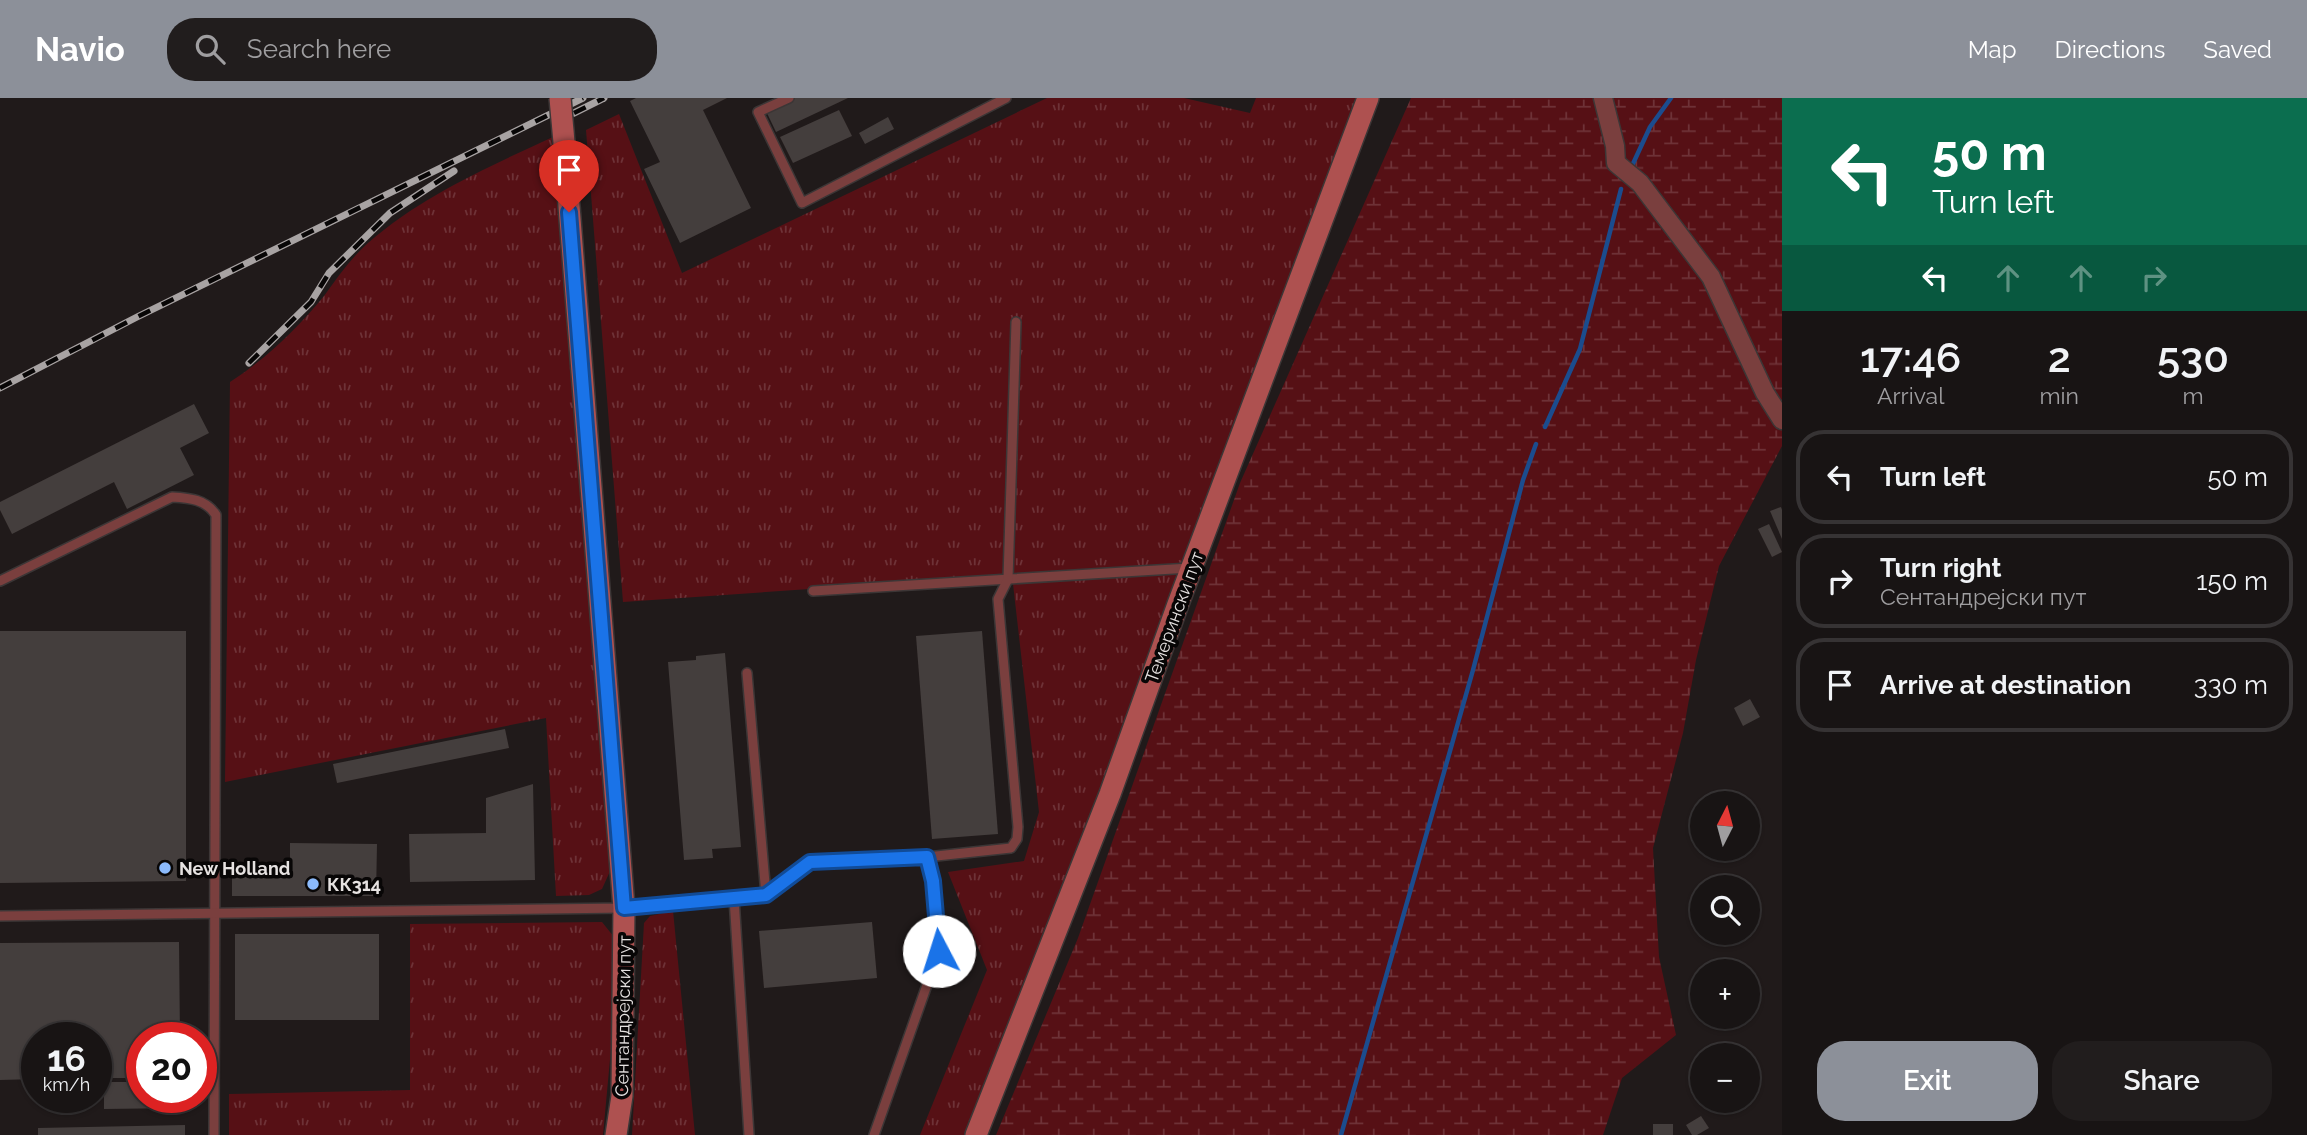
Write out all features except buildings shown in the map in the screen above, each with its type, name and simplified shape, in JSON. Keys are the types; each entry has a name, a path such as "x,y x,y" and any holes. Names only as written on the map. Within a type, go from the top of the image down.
{"main road":[{"name":"Сентандрејски пут","path":"560,98 624,908 622,1096 616,1135"},
{"name":"Темерински пут","path":"976,1135 1105,806 1368,98"}],"street":[{"path":"1603,98 1615,146 1616,163 1640,183 1711,276 1765,393 1782,420"}],"lane":[{"path":"789,98 758,112 802,203 1006,98"},
{"path":"0,916 624,908 766,895 810,862 927,857 1011,848 1017,839 1017,814 998,599 1008,579 1016,322"},
{"path":"0,581 172,496 192,498 210,506 216,515 214,1135"},
{"path":"813,592 1192,568"},
{"path":"747,673 766,895"},
{"path":"874,1135 939,951 933,881 927,857"},
{"path":"734,898 749,1135"}],"green space":[{"path":"1047,98 1184,98 1250,113 1256,98 1369,98 976,1135 920,1135 987,970 948,872 1024,861 1039,812 1012,575 623,602 586,130 619,114 682,273"},
{"path":"1411,98 1782,98 1782,446 1719,566 1696,660 1683,733 1653,848 1659,957 1676,1035 1622,1078 1603,1135 996,1135 1078,938 1240,483"},
{"path":"557,135 611,869 602,889 589,895 556,896 546,718 225,782 230,382 292,332 324,296 344,268 389,226 459,182"},
{"path":"673,911 695,1135 632,1135 644,923 650,916"},
{"path":"602,922 614,937 618,973 603,1135 229,1135 229,1094 410,1090 410,924"}],"waterway":[{"path":"1631,168 1650,127 1671,98"},
{"path":"1545,427 1580,349 1621,189"},
{"path":"1341,1135 1473,670 1523,480 1536,444"}],"railway":[{"path":"0,388 137,317 583,98"},
{"path":"574,113 604,98"},
{"path":"249,363 311,302 329,273 390,213 454,171"}],"place":[{"name":"New Holland","path":"165,868"},
{"name":"КК314","path":"313,884"}],"route":[{"path":"569,212 624,908 766,895 810,862 927,857 933,881 939,951"}]}
